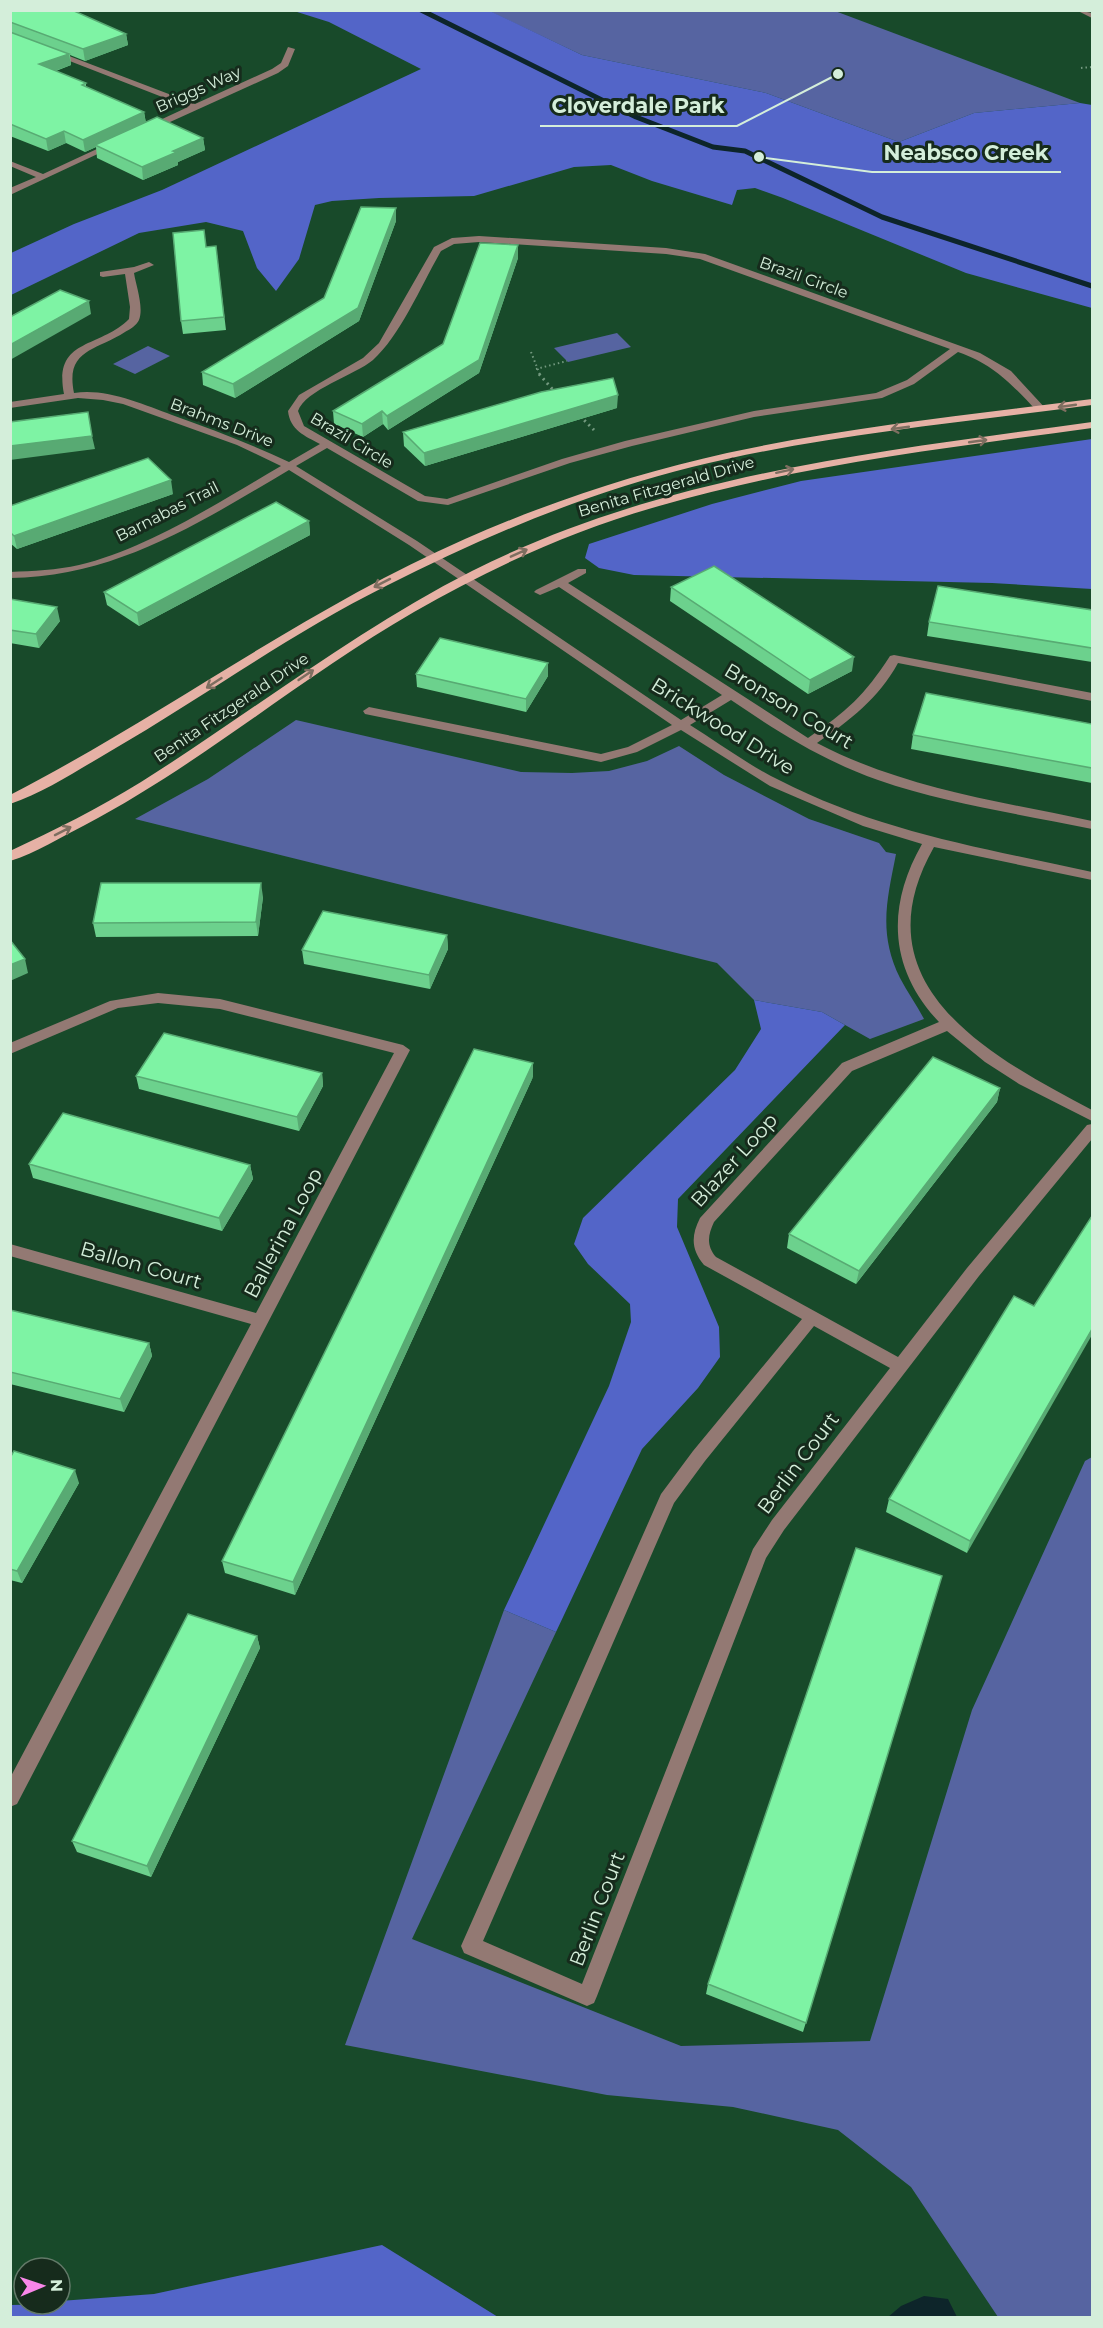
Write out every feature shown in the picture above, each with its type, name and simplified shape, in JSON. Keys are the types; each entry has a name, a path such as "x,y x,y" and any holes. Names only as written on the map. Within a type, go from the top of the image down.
{"main road":[{"name":"Benita Fitzgerald Drive","path":"10,800 108,748 283,638 353,598 434,557 554,508 628,482 725,457 886,430 1092,402"},
{"name":"Benita Fitzgerald Drive","path":"10,857 131,794 406,611 466,578 574,530 639,508 714,487 805,466 1092,425"}],"street":[{"path":"1080,10 1092,16"},
{"path":"43,49 195,107"},
{"name":"Briggs Way","path":"141,132 275,71 285,64 291,50"},
{"path":"10,192 119,142"},
{"path":"10,163 44,177"},
{"name":"Brazil Circle","path":"957,348 910,384 878,396 754,414 639,440 566,461 448,502 422,499 300,428 293,420 292,412 295,404 303,397 367,360 383,345 434,253 444,245 466,239 666,250 702,256 957,348 976,355 1007,372 1041,409"},
{"path":"103,274 129,271 149,265"},
{"path":"69,396 66,372 72,359 125,328 134,320 135,307 129,271"},
{"name":"Brahms Drive","path":"10,405 69,396 103,396 241,443 289,466 434,557"},
{"name":"Barnabas Trail","path":"10,575 59,572 101,562 188,522 327,444"},
{"name":"Brickwood Drive","path":"434,557 679,724 774,783 868,823 930,842 1092,876"},
{"path":"540,592 582,571"},
{"name":"Bronson Court","path":"559,582 807,744 840,760 882,777 928,791 1092,825"},
{"path":"807,744 862,705 894,658 1092,697"},
{"path":"369,711 601,758 620,755 731,695"},
{"path":"930,842 915,868 906,897 905,927 909,958 915,978 929,1003 947,1025 1004,1069 1092,1116"},
{"name":"Ballerina Loop","path":"10,1049 115,1004 132,1000 174,997 212,1002 403,1050 10,1798"},
{"name":"Blazer Loop","path":"900,1366 710,1261 702,1252 699,1241 708,1218 848,1067 947,1025"},
{"name":"Berlin Court","path":"812,1318 693,1462 667,1498 471,1946 587,1996 759,1554 778,1525 973,1272 1092,1129"},
{"name":"Ballon Court","path":"10,1250 261,1321"}],"path":[{"path":"1081,68 1092,67"},
{"path":"531,352 536,369 557,393"},
{"path":"536,369 567,361"},
{"path":"579,416 594,430"}],"shaded area":[{"path":"294,11 490,11 582,55 766,93 899,142 974,113 1080,103 1092,105 1092,308 966,273 755,188 737,190 732,205 652,181 611,165 574,167 474,196 379,198 332,201 315,205 299,259 276,291 257,268 243,231 206,222 139,233 11,295 11,253 74,224 162,190 421,69 329,22"},
{"path":"489,11 835,11 1080,103 974,113 899,142 766,93 582,55"},
{"path":"617,333 631,347 568,362 554,348"},
{"path":"148,346 170,356 135,374 113,364"},
{"path":"1092,439 1092,589 992,583 634,575 599,568 585,558 589,544 712,504 801,481"},
{"path":"296,720 521,772 609,771 647,761 679,746 724,775 809,819 879,843 886,852 896,854 886,916 889,946 900,978 924,1019 870,1039 822,1012 754,1000 717,963 135,819 208,779"},
{"path":"754,1000 822,1012 845,1025 678,1199 677,1227 719,1327 720,1357 698,1388 642,1449 556,1632 504,1610 609,1386 631,1322 630,1304 588,1264 574,1244 583,1218 735,1070 761,1029"},
{"path":"1092,1457 1092,2317 998,2317 911,2187 838,2130 733,2107 607,2095 345,2045 504,1610 556,1632 412,1939 681,2046 870,2041 972,1710 1085,1461"},
{"path":"382,2245 498,2317 11,2317 11,2305 12,2316 72,2316 72,2300 154,2294"},
{"path":"924,2296 948,2299 957,2317 888,2317 901,2306"}],"building":[{"path":"10,10 72,10 126,34 83,49 10,22"},
{"path":"10,32 69,54 39,64 86,83 82,85 144,112 83,140 64,131 46,139 10,124"},
{"path":"157,117 203,138 142,167 95,145"},
{"path":"361,207 396,208 358,308 233,384 202,372 324,298"},
{"path":"204,230 206,247 216,246 224,317 181,321 173,233"},
{"path":"480,243 518,245 479,360 387,416 382,411 362,424 333,411 443,344"},
{"path":"60,290 89,301 10,345 10,317"},
{"path":"613,378 618,395 424,453 403,432 541,392"},
{"path":"88,412 92,436 10,446 10,422"},
{"path":"148,458 171,480 14,536 10,532 10,506"},
{"path":"276,502 309,521 137,613 104,592"},
{"path":"714,566 854,657 810,680 671,587"},
{"path":"938,586 1092,610 1092,648 929,622"},
{"path":"10,599 57,607 36,634 10,630"},
{"path":"440,638 548,663 526,699 416,674"},
{"path":"926,693 1092,724 1092,768 913,735"},
{"path":"101,883 261,883 256,922 93,923"},
{"path":"323,911 447,935 429,975 302,950"},
{"path":"10,940 25,959 10,965"},
{"path":"164,1033 322,1073 297,1117 136,1076"},
{"path":"474,1049 533,1063 293,1582 222,1561"},
{"path":"933,1057 1000,1088 859,1271 789,1234"},
{"path":"63,1113 250,1165 219,1218 29,1164"},
{"path":"1092,1216 1092,1329 970,1541 889,1499 1014,1296 1034,1306"},
{"path":"10,1310 149,1343 120,1399 10,1372"},
{"path":"14,1451 75,1470 17,1571 10,1569 10,1458"},
{"path":"856,1548 942,1576 806,2023 708,1984"},
{"path":"188,1614 257,1636 147,1866 72,1841"}],"waterway":[{"path":"421,10 636,117 713,147 745,151 882,217 1092,286"}],"place":[{"name":"Cloverdale Park","path":"838,74"},
{"name":"Neabsco Creek","path":"759,157"}]}
